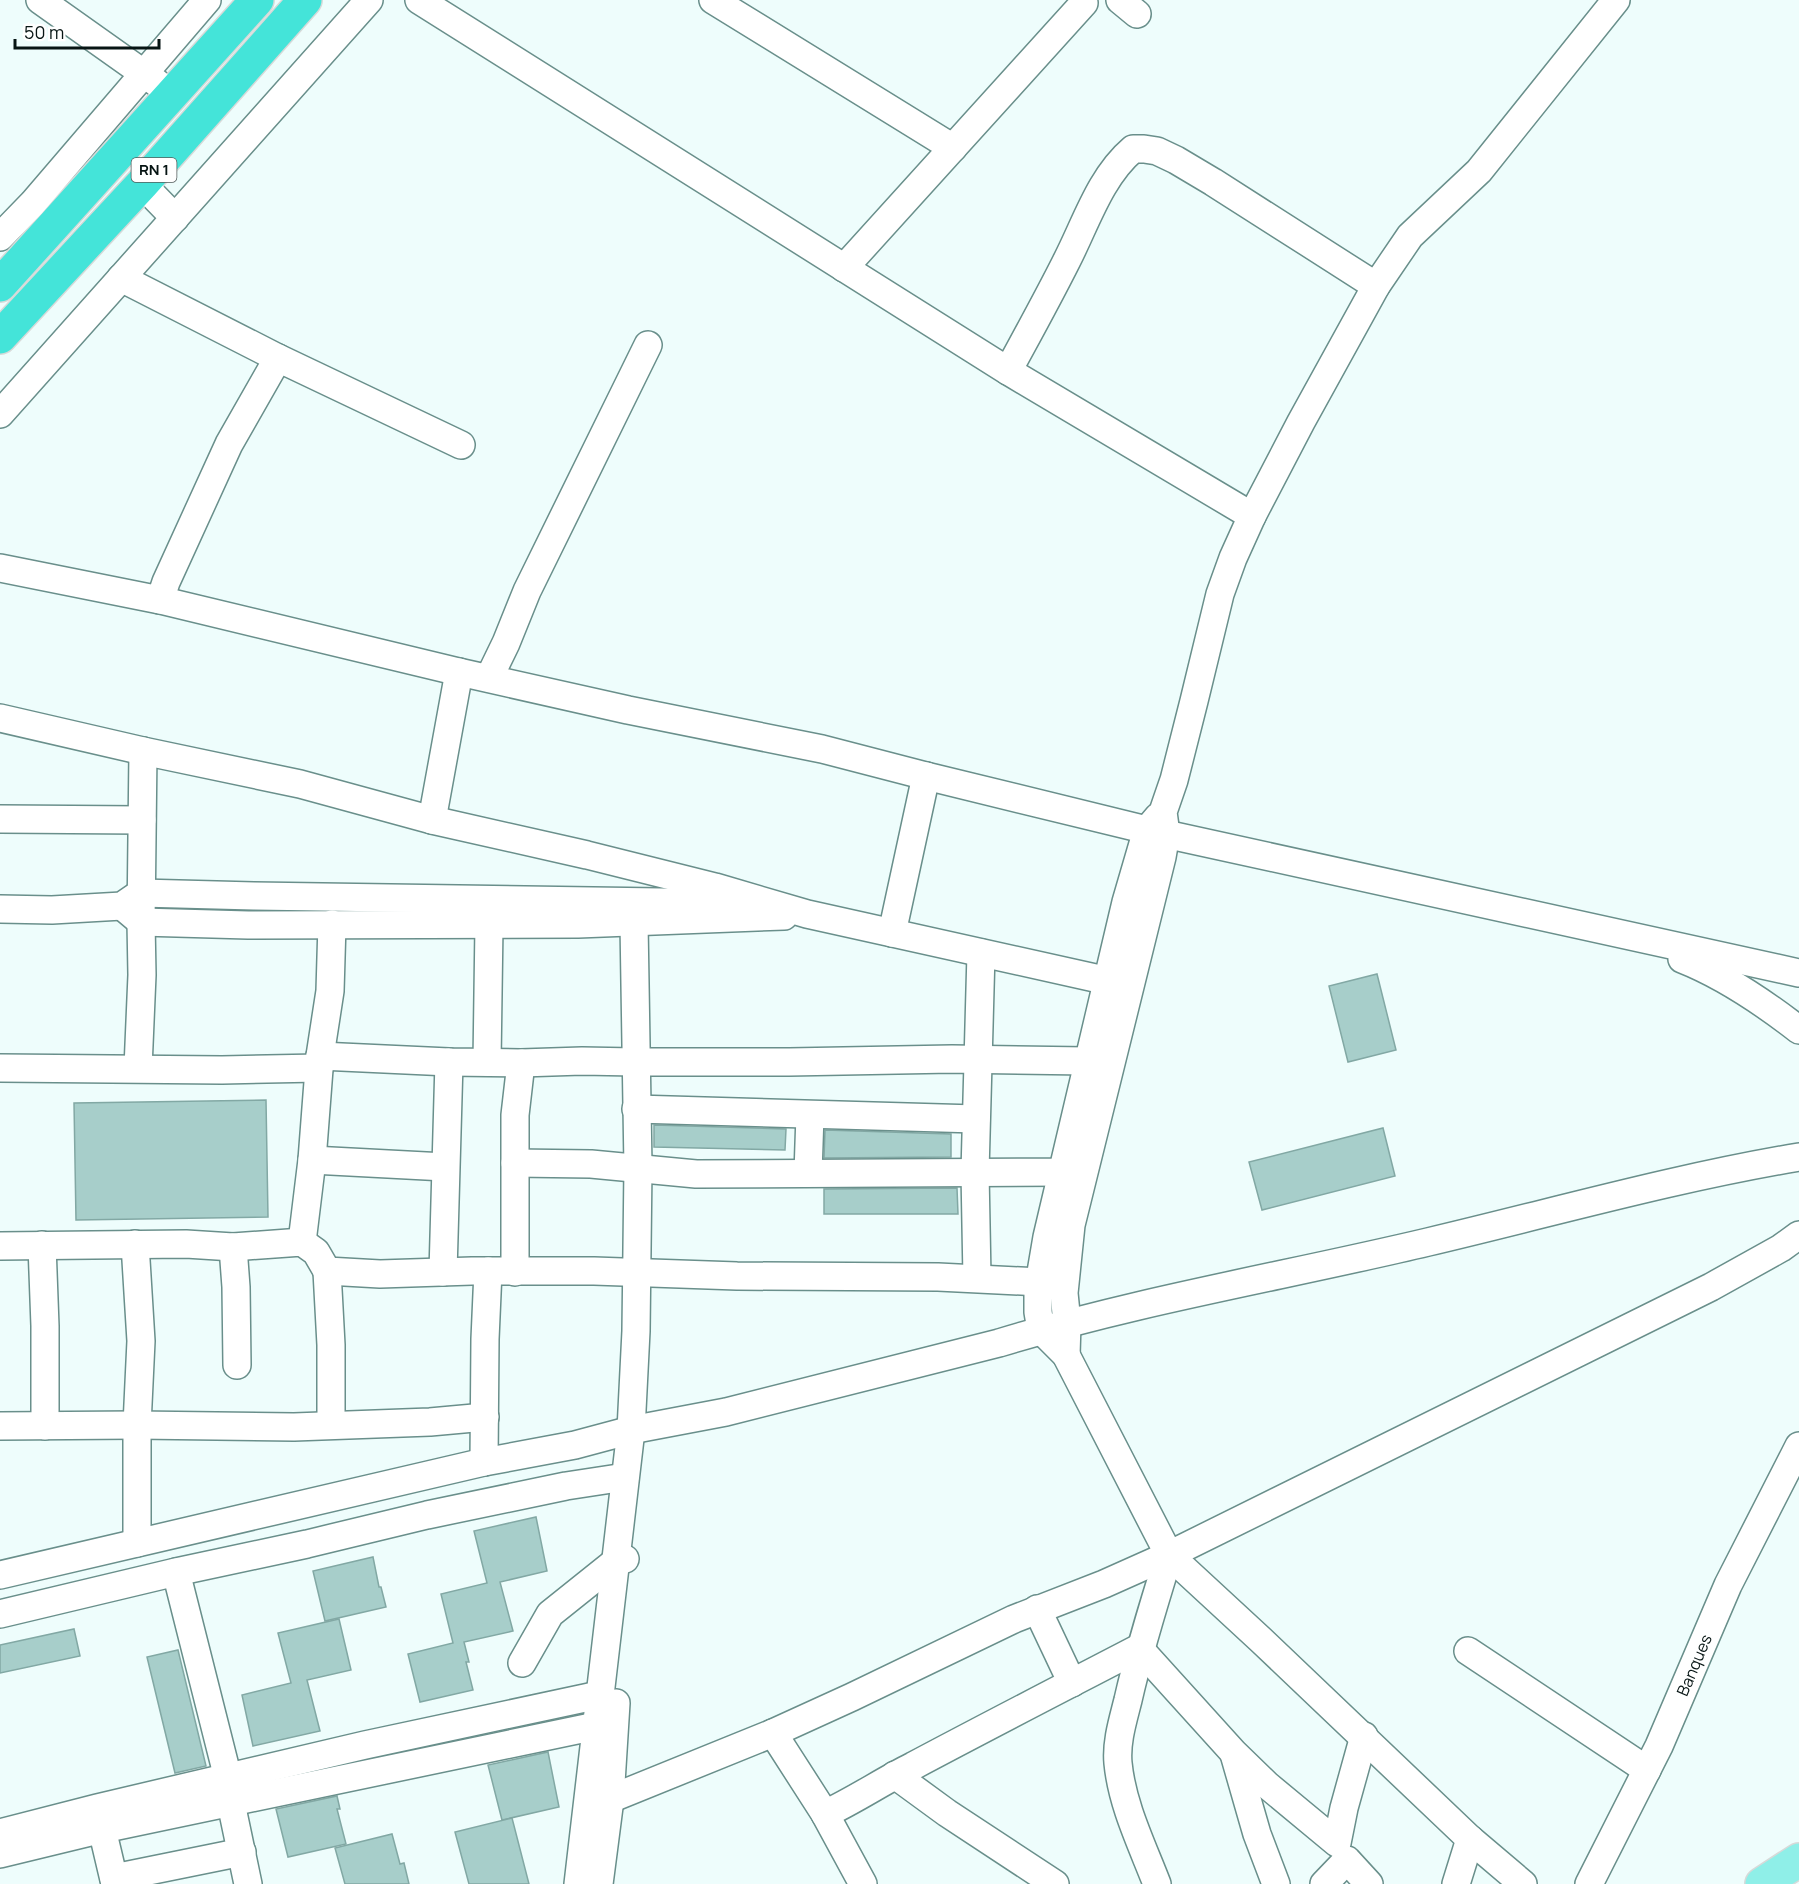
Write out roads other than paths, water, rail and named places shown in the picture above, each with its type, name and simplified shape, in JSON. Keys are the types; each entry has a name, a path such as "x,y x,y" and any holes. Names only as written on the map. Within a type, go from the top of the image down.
{"highway":[{"name":"RN 1","path":"0,285 99,150 172,94 257,0"},
{"name":"RN 1","path":"0,337 142,184 305,0"}],"main road":[{"path":"1762,1884 1799,1860"}],"street":[{"path":"40,0 172,94"},
{"path":"0,237 33,203 99,150 144,73 207,0"},
{"path":"0,414 369,0"},
{"path":"419,0 1008,371 1252,516"},
{"path":"713,0 953,148"},
{"path":"1066,1355 1065,1293 1073,1171 1087,1061 1118,983 1162,857 1159,825 1177,769 1220,594 1233,558 1301,422 1377,286 1410,236 1479,171 1616,0"},
{"path":"844,268 1084,3"},
{"path":"1008,371 1101,190 1114,169 1133,149 1157,151 1176,160 1377,286"},
{"path":"142,184 175,218"},
{"path":"121,278 278,358 461,444"},
{"path":"489,678 527,591 648,345"},
{"path":"160,600 229,444 278,358"},
{"path":"0,568 160,600 628,710 822,749 926,776 1159,825 1498,906 1799,973"},
{"path":"432,820 459,672"},
{"path":"0,718 300,784 432,820 715,887 807,914 1118,983"},
{"path":"138,1068 142,975 135,907 143,751"},
{"path":"892,933 926,776"},
{"path":"0,819 141,820"},
{"path":"579,900 582,867 586,855"},
{"path":"0,909 135,907 407,911 579,900 770,904"},
{"path":"135,907 248,925 332,924 407,911 489,925 634,923 807,914"},
{"path":"599,1884 596,1726 599,1695 623,1560 640,1428 636,1331 638,1167 634,923"},
{"path":"302,1242 320,1062 330,991 332,924"},
{"path":"487,1062 489,925"},
{"path":"1620,934 1701,966 1747,992 1799,1030"},
{"path":"977,1278 975,1172 981,953"},
{"path":"1118,983 1073,1171 1047,1237 1038,1312 1041,1330 1066,1355 1169,1555 1364,1736 1470,1839 1523,1884"},
{"path":"0,1068 222,1070 320,1062 521,1063 582,1060 635,1062 1087,1061"},
{"path":"443,1272 449,1062"},
{"path":"515,1272 515,1115 521,1063"},
{"path":"636,1109 976,1119"},
{"path":"808,1173 810,1114"},
{"path":"0,1575 484,1462 726,1412 1150,1302 1426,1242 1626,1193 1799,1157"},
{"path":"312,1160 445,1167"},
{"path":"515,1163 591,1164 696,1174 1073,1171"},
{"path":"599,1799 773,1733 1037,1609 1104,1584 1169,1555 1711,1287 1781,1248 1799,1235"},
{"path":"0,1246 186,1244 233,1247 302,1242 316,1252 327,1271 331,1345 331,1425"},
{"path":"135,1244 141,1341 137,1425 137,1543"},
{"path":"42,1245 45,1426"},
{"path":"233,1247 237,1365"},
{"path":"327,1271 380,1274 594,1271 736,1276 977,1278 1040,1282"},
{"path":"484,1462 488,1271"},
{"path":"0,1426 283,1427 430,1422 484,1417"},
{"path":"578,1884 599,1799 616,1699 625,1477 640,1428"},
{"name":"Banques","path":"1589,1884 1659,1746 1728,1585 1799,1446"},
{"path":"0,1614 427,1515 566,1486 625,1477"},
{"path":"1157,1884 1130,1814 1122,1788 1118,1761 1119,1739 1139,1648 1169,1555"},
{"path":"522,1663 550,1614 623,1560"},
{"path":"176,1572 230,1790 248,1884"},
{"path":"1037,1609 1072,1683"},
{"path":"825,1814 1139,1648"},
{"path":"1139,1648 1234,1753 1342,1852 1369,1884"},
{"path":"1468,1651 1647,1770"},
{"path":"230,1790 364,1745 599,1695"},
{"path":"0,1833 100,1819 230,1790 596,1726"},
{"path":"773,1733 825,1814 863,1884"},
{"path":"1324,1884 1342,1852 1344,1808 1364,1736"},
{"path":"1234,1753 1257,1834 1276,1884"},
{"path":"895,1775 947,1813 1055,1884"},
{"path":"0,1854 100,1819"},
{"path":"100,1819 115,1881 242,1852"},
{"path":"1456,1884 1470,1839"}]}
